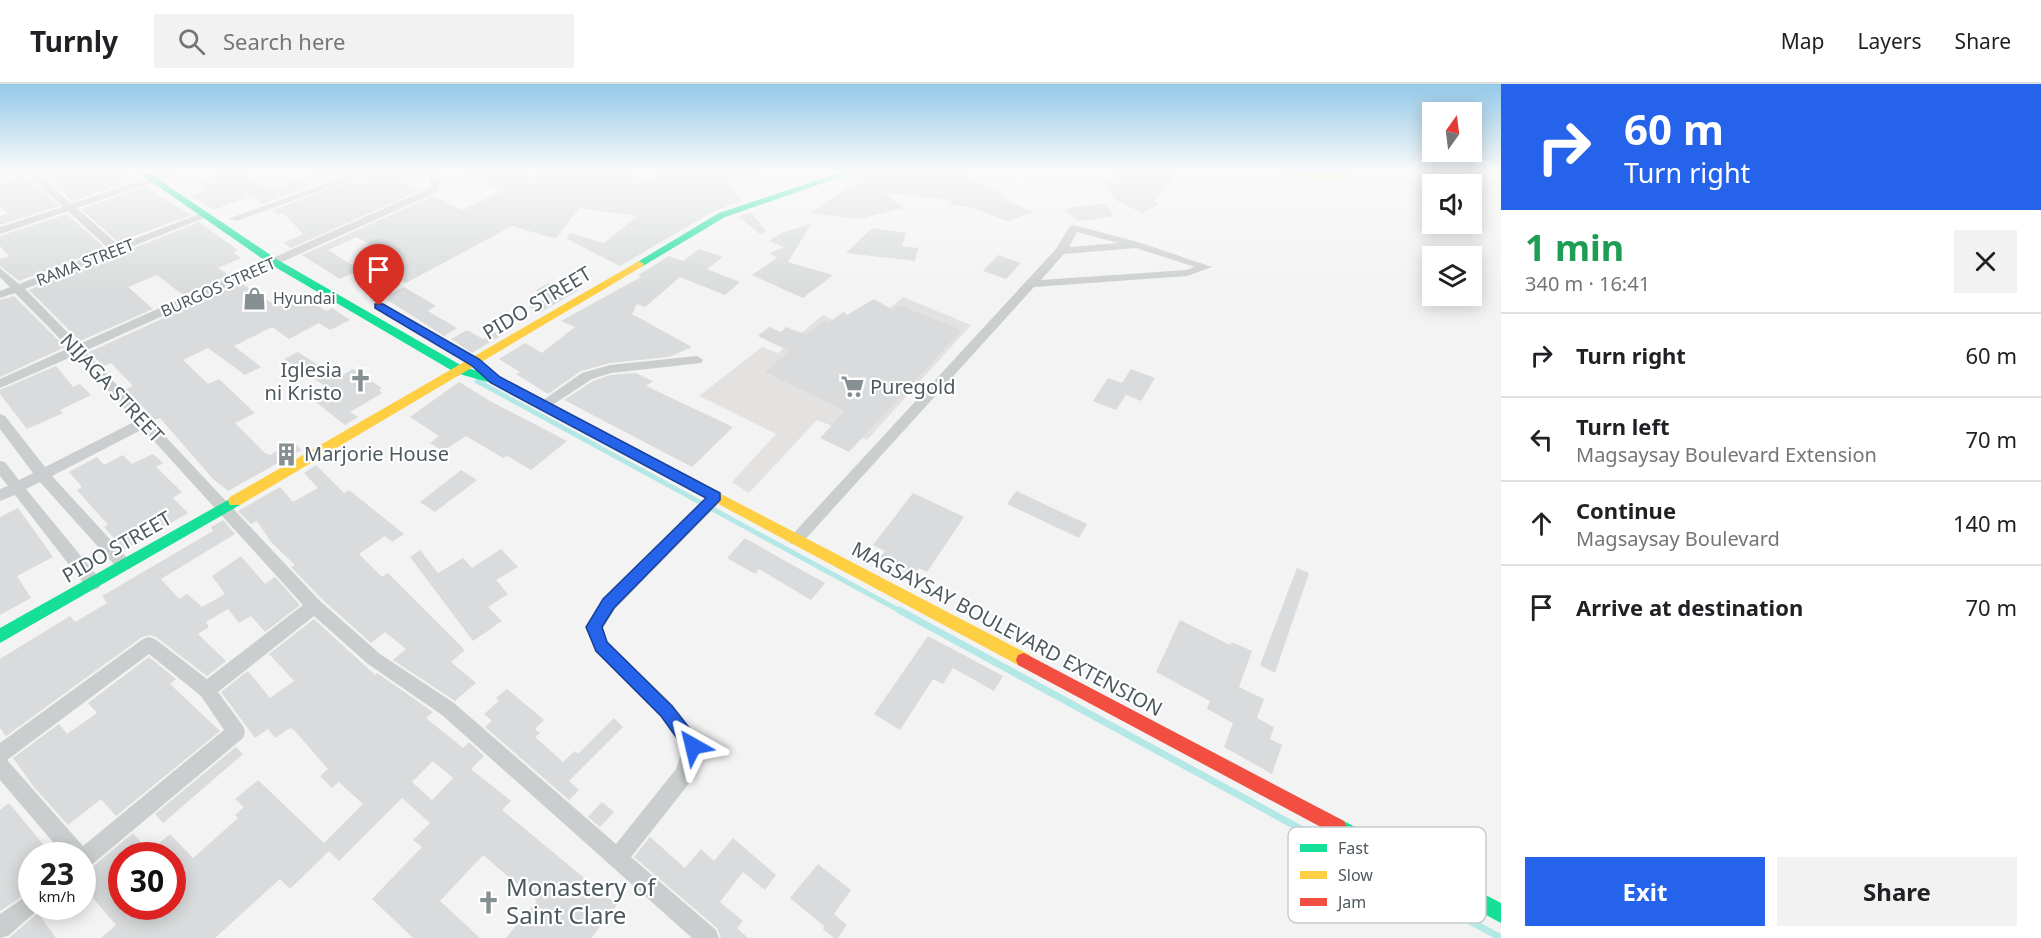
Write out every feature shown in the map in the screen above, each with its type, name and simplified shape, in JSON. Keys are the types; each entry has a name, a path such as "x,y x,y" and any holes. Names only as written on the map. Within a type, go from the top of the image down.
{"street":[{"path":"0,231 59,211"},
{"path":"74,211 117,250"},
{"name":"MAGSAYSAY BOULEVARD EXTENSION","path":"197,211 274,262 460,370 495,380 1338,827"},
{"path":"222,211 296,258"},
{"path":"208,218 229,216 245,211"},
{"name":"BURGOS STREET","path":"0,384 274,262 296,258 391,211"},
{"name":"PIDO STREET","path":"0,636 475,362 722,215 734,211"},
{"name":"RAMA STREET","path":"0,295 208,218"},
{"path":"796,540 1033,284 1061,251 1074,228 1206,267 1186,273 1033,284"},
{"path":"1061,251 1137,245"},
{"name":"NIJAGA STREET","path":"0,271 77,349 221,509 314,606 374,659 447,709 708,938"},
{"path":"382,325 397,316"},
{"name":"MAGSAYSAY BOULEVARD EXTENSION","path":"456,351 475,362 495,380"},
{"path":"543,405 587,376 610,369 697,360"},
{"path":"0,419 42,474 124,565"},
{"path":"0,496 145,422"},
{"path":"0,466 93,583"},
{"path":"618,858 684,774 693,746 667,711 601,646 594,627 609,604 716,497"},
{"path":"207,690 314,606"},
{"path":"0,754 149,644 207,690 236,732 96,848"},
{"path":"0,766 66,842"},
{"name":"MAGSAYSAY BOULEVARD EXTENSION","path":"1486,905 1501,913"},
{"path":"0,928 18,913"}],"shaded area":[{"path":"903,297 971,325 867,440 817,420 749,493 732,482 776,434 699,396 762,347 778,353 823,315 860,333"}],"building":[{"path":"5,211 44,211 0,225 0,216 8,214"},
{"path":"83,211 184,211 191,215 118,242"},
{"path":"274,211 374,211 291,248 283,243 303,234 283,213 279,215"},
{"path":"400,211 577,211 556,239 512,226 406,283 370,262 386,254 357,237 328,250 360,270 340,279 302,255"},
{"path":"600,211 715,211 620,266 567,239 570,233 604,243 637,216"},
{"path":"813,211 892,211 859,219 810,213"},
{"path":"981,211 1033,212 1007,221"},
{"path":"1065,211 1110,211 1113,216 1096,219 1078,221"},
{"path":"751,212 766,231 761,235 739,217 732,219"},
{"path":"67,214 105,248 19,281 0,266 0,259 9,256 0,246 0,236"},
{"path":"199,222 238,250 233,252 241,258 218,268 229,275 183,295 157,275 128,287 153,309 80,341 29,290"},
{"path":"811,224 788,262 833,275 803,298 752,275 777,258 770,253 784,247 769,241 781,233"},
{"path":"872,228 906,233 902,246 918,248 915,261 846,253"},
{"path":"699,249 723,257 707,269 740,282 725,295 680,277 645,307 637,304 632,314 692,347 669,357 610,363 581,371 548,394 516,374 520,372 499,359 525,343 542,353 575,327 561,321 641,277 638,275 669,256 683,261"},
{"path":"998,255 1021,263 1006,279 983,271"},
{"path":"241,283 278,307 301,295 326,311 332,308 350,320 330,330 319,323 289,339 272,327 234,346 261,367 245,375 208,348 183,360 208,384 219,379 255,413 235,423 265,453 270,455 287,445 291,448 297,445 301,450 228,491 212,478 160,418 155,420 126,389 133,386 111,363 104,366 89,352"},
{"path":"549,283 567,293 575,288 579,290 541,312 530,307 547,298 536,290"},
{"path":"404,287 436,306 428,311 457,328 444,336 386,299 390,297 388,295"},
{"path":"14,296 65,347 0,377 0,300"},
{"name":"Puregold","path":"874,299 893,310 899,305 962,330 849,452 820,438 845,411 765,372 789,351 758,336 769,327 781,332 786,327 807,335 824,321 828,323 844,312 847,315"},
{"path":"467,330 483,339 496,332 502,335 472,353 451,339"},
{"path":"298,352 338,378 353,369 382,388 379,390 382,393 350,412 358,417 345,425 316,402 333,391 284,359"},
{"path":"56,366 73,387 80,384 91,395 60,410 63,413 27,429 0,394 0,390"},
{"path":"1131,369 1155,378 1141,401 1126,395 1116,410 1093,401 1108,378 1122,383"},
{"path":"636,373 653,381 646,386 733,427 692,467 564,400 593,381 611,375"},
{"path":"459,382 490,401 567,441 531,470 507,456 503,458 466,436 443,451 430,443 439,436 410,417"},
{"path":"153,454 163,463 156,467 182,492 173,498 188,513 124,550 104,527 108,525 77,490 82,487 69,472 97,457 104,465 123,455 132,464"},
{"path":"316,465 344,493 349,490 404,534 392,542 385,536 359,554 382,577 388,573 463,648 464,651 451,662 476,683 455,701 393,660 406,649 385,632 371,643 322,599 291,567 295,565 271,542 257,521 251,524 238,511 280,487 293,502 318,488 304,473"},
{"path":"461,470 477,480 435,512 420,502"},
{"path":"1016,491 1087,524 1079,538 1007,504"},
{"path":"913,493 964,517 927,572 919,568 911,580 876,563 885,551 873,545"},
{"path":"18,508 53,557 17,576 31,598 0,615 0,517"},
{"path":"223,520 235,534 161,579 179,599 187,594 202,607 225,594 212,576 241,556 265,584 275,577 300,605 265,632 251,616 239,623 228,609 206,622 209,627 198,634 226,661 207,676 156,637 150,635 142,637 6,736 0,728 0,659 70,616 75,622 107,603 102,596 213,531 211,527"},
{"path":"745,538 825,583 811,600 759,569 755,574 727,558"},
{"path":"501,549 518,567 496,580 508,594 488,607 502,621 473,641 410,557 420,550 438,573 463,558 472,568"},
{"path":"1297,568 1309,573 1275,673 1260,665"},
{"path":"314,619 375,675 377,673 433,712 426,718 463,748 469,742 484,756 471,769 511,801 502,810 617,905 591,938 506,938 537,901 483,855 440,901 480,938 413,938 372,899 422,847 413,840 430,823 402,798 339,861 329,851 290,889 280,879 215,938 101,938 116,925 112,920 186,920 186,851 193,858 238,818 235,815 244,807 235,799 258,780 324,843 363,804 339,782 332,788 320,776 328,769 294,730 290,728 275,738 268,729 255,738 221,692 248,671 270,698 294,681 269,654","holes":["433,761 453,778 432,800 412,782"]},
{"path":"1180,620 1230,645 1232,642 1252,651 1239,687 1264,699 1257,718 1274,727 1270,739 1282,745 1272,774 1224,747 1233,723 1207,709 1210,701 1156,672"},
{"path":"928,636 1003,676 994,691 953,668 943,684 933,679 900,730 874,714"},
{"path":"149,657 176,679 170,684 220,731 116,816 101,799 68,825 34,787 13,758 59,724 67,734 97,713 88,703"},
{"path":"507,689 544,720 535,729 540,733 535,737 563,762 575,751 578,754 614,718 623,727 569,781 579,790 569,800 485,727 492,721 484,714 499,701 496,698"},
{"path":"236,747 243,754 163,823 155,814"},
{"path":"602,802 614,812 600,827 588,817"},
{"path":"9,803 41,842 18,842 18,899 0,911 0,810"},
{"path":"133,833 141,842 122,842"},
{"path":"170,834 178,842 161,842"},
{"path":"650,837 685,868 701,849 714,861 733,838 776,875 765,890 743,872 720,902 743,921 737,928 748,938 721,938 717,928 634,857"},
{"path":"108,854 108,916 96,901 96,864"},
{"path":"818,864 851,890 834,914 847,925 838,938 834,938 823,929 824,926 790,898"},
{"path":"30,920 43,920 56,938 9,938"}],"waterway":[{"path":"477,381 902,612"},
{"path":"899,610 1297,827"},
{"path":"1473,923 1501,938"}],"traffic: fast":[{"path":"199,211 274,262 460,370 495,380 581,425"},
{"path":"639,264 722,215 734,211"},
{"path":"0,636 235,501"},
{"path":"1486,905 1501,913"}],"traffic: slow":[{"path":"235,501 639,264"},
{"path":"581,425 1024,660"}],"traffic: jam":[{"path":"1024,660 1338,827"}],"place":[{"name":"Hyundai","path":"255,298"},
{"name":"Iglesia ni Kristo","path":"360,381"},
{"name":"Puregold","path":"852,387"},
{"name":"Marjorie House","path":"286,454"},
{"name":"Monastery of Saint Clare","path":"488,902"}],"route":[{"path":"379,306 475,362 495,380 716,497 609,604 594,627 601,646 667,711 693,746"}]}
